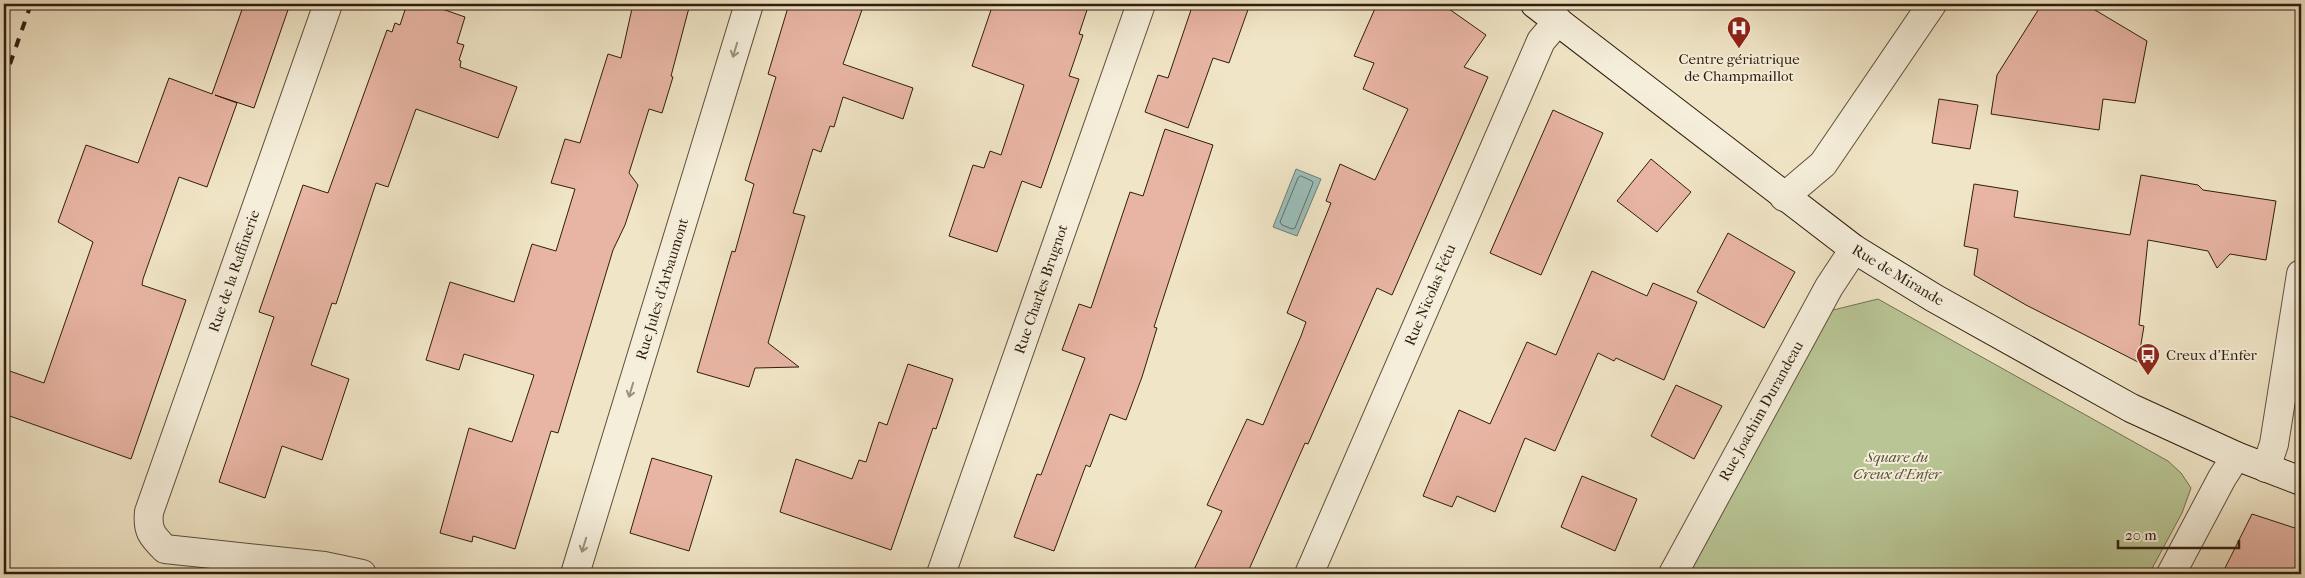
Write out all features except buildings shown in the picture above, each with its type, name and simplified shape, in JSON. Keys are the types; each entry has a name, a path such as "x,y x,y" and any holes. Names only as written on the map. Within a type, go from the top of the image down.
{"street":[{"name":"Rue de la Raffinerie","path":"328,4 149,512 148,527 154,538 165,549 324,566 362,574"},
{"name":"Rue Jules d'Arbaumont","path":"575,574 749,4"},
{"name":"Rue Charles Brugnot","path":"941,574 1141,4"},
{"name":"Rue de Mirande","path":"1535,4 1854,250 1934,298 2131,408 2236,456 2301,481"},
{"path":"1784,197 1824,164 1932,4"},
{"name":"Rue Nicolas Fétu","path":"1309,574 1541,41 1558,21"},
{"name":"Rue Joachim Durandeau","path":"1673,574 1829,287 1854,250"},
{"path":"2266,468 2274,444 2301,274"},
{"path":"2171,574 2222,478 2236,456"}],"green space":[{"name":"Square du Creux d'Enfer","path":"1878,299 2168,461 2181,473 2191,488 2182,513 2149,574 1685,574 1829,311"}],"water":[{"path":"1296,169 1321,179 1297,236 1273,227"}],"railway":[{"path":"4,14 7,4"},
{"path":"4,81 31,4"}],"place":[{"name":"Centre gériatrique de Champmaillot","path":"1739,49"},
{"name":"Creux d'Enfer","path":"2148,376"}]}
